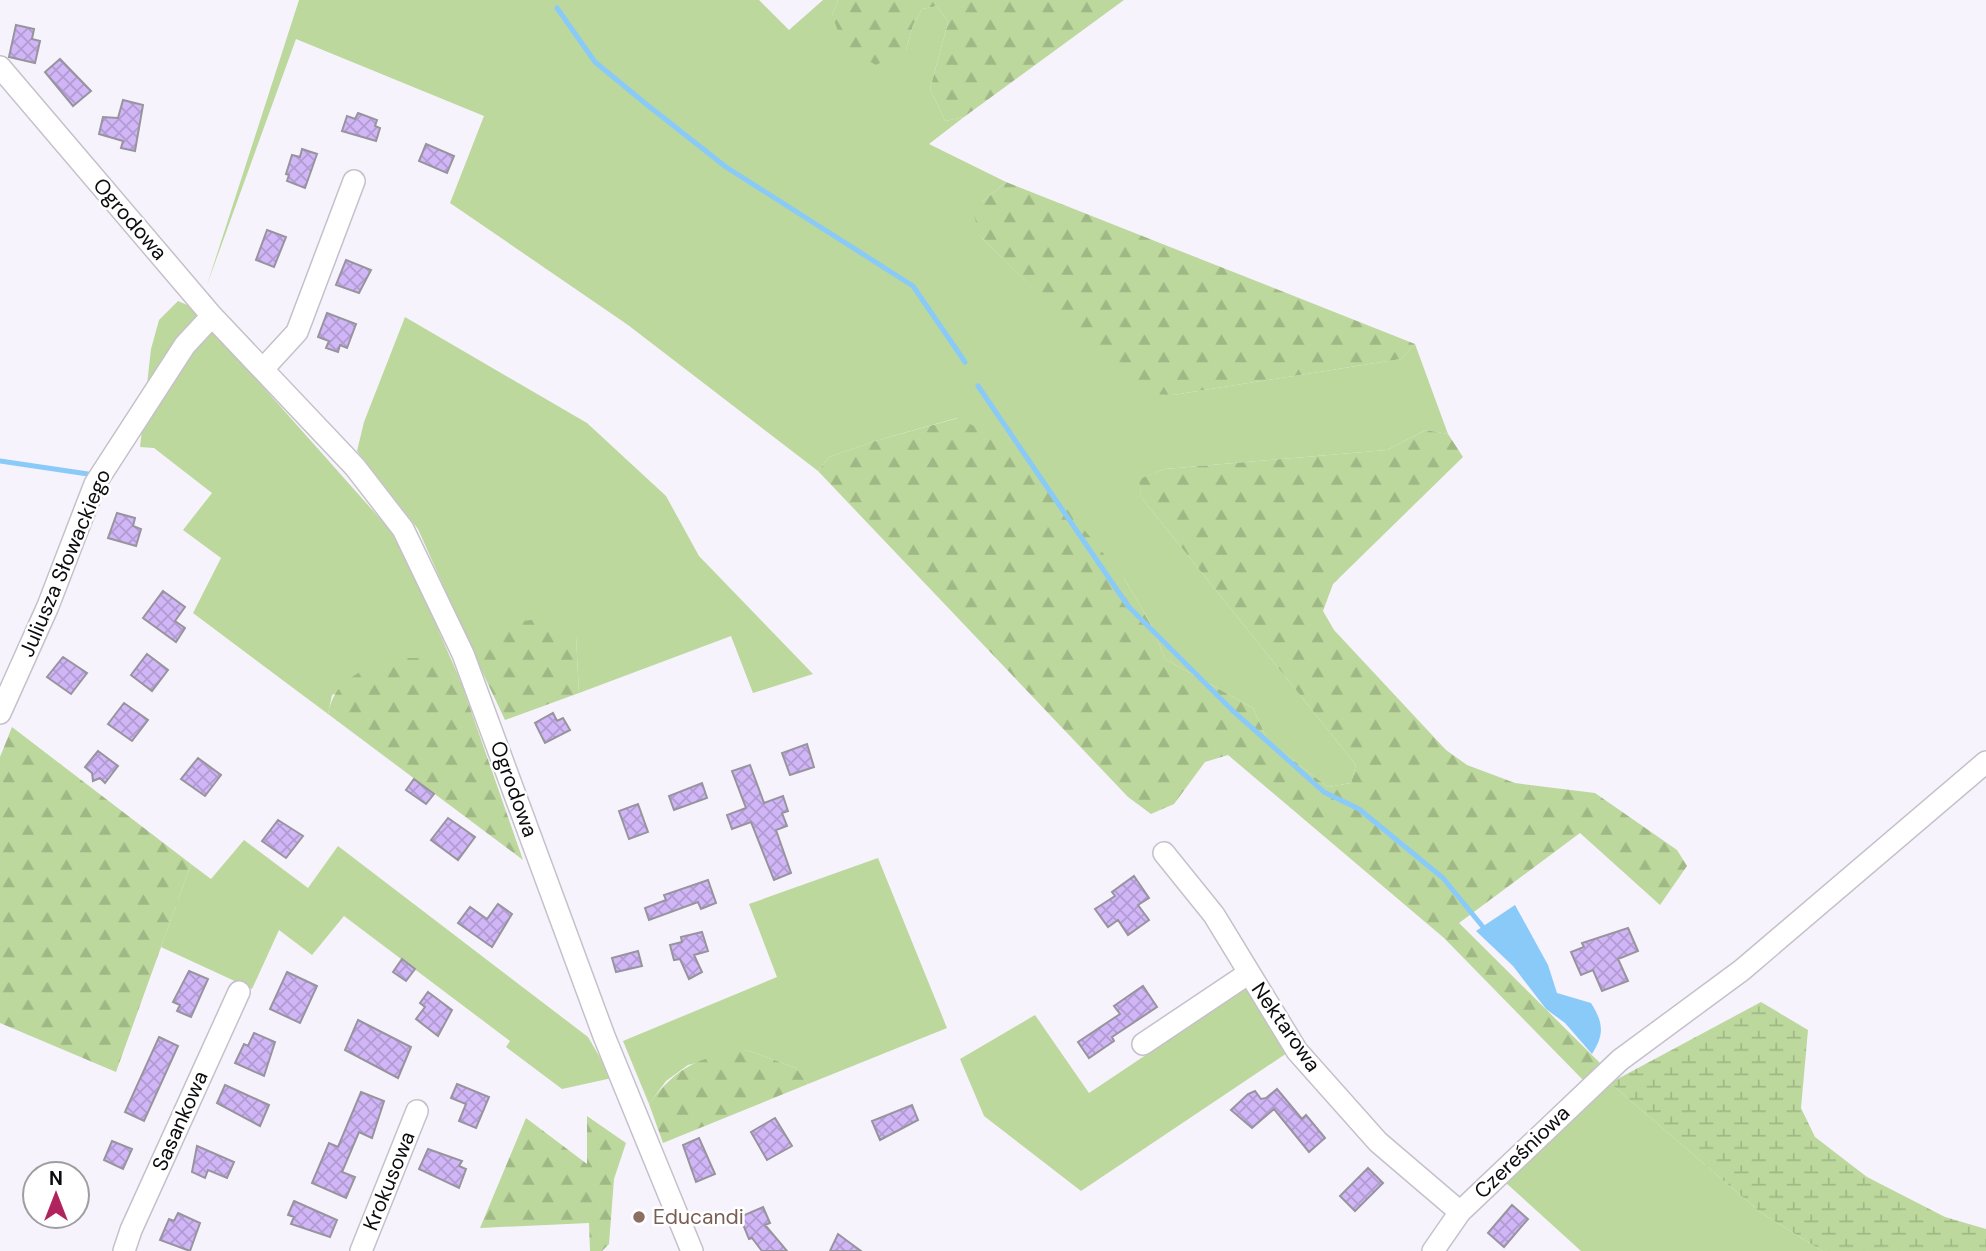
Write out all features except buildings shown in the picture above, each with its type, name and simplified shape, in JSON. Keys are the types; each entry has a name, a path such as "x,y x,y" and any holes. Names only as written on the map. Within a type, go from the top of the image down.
{"street":[{"name":"Ogrodowa","path":"0,67 212,316 374,489 403,529 463,654 604,1036 692,1251"},
{"path":"263,369 297,332 354,181"},
{"name":"Juliusza Słowackiego","path":"0,713 48,606 95,484 185,345 212,316"},
{"name":"Czereśniowa","path":"1433,1251 1460,1212 1620,1060 1742,970 1986,762"},
{"name":"Nektarowa","path":"1164,853 1194,886 1297,1051 1378,1142 1460,1212"},
{"path":"1143,1044 1249,973"},
{"name":"Sasankowa","path":"124,1251 131,1230 239,992"},
{"name":"Krokusowa","path":"360,1251 417,1111"}],"green space":[{"path":"299,0 759,0 789,30 823,0 838,0 832,15 906,50 913,25 922,9 937,6 948,22 930,89 945,121 964,117 929,144 1006,182 982,202 981,237 1139,393 1173,395 1401,359 1415,344 1448,434 1426,430 1387,450 1165,469 1140,479 1141,497 1356,765 1351,783 1328,787 1268,741 1253,708 1165,659 1151,624 1125,580 957,418 829,457 818,471 628,325 450,203 484,116 296,39 207,285"},
{"path":"838,0 1124,0 964,117 945,121 930,89 948,22 937,6 922,9 913,25 906,50 876,65 844,47 832,15"},
{"path":"1006,182 1415,344 1401,359 1173,395 1139,394 981,237 974,216 982,202"},
{"path":"178,301 192,307 399,540 461,682 433,658 332,695 328,714 193,613 221,558 183,530 212,493 154,448 140,447 151,349 159,320"},
{"path":"405,317 587,423 666,496 699,556 813,674 753,693 731,636 579,693 576,636 471,648 418,529 357,451 364,422"},
{"path":"958,418 1018,448 1125,580 1151,624 1165,659 1253,708 1268,741 1328,787 1351,783 1356,765 1141,497 1139,479 1165,469 1387,450 1426,430 1448,434 1463,457 1333,584 1323,611 1334,630 1446,750 1467,765 1515,783 1595,793 1677,850 1687,866 1660,905 1580,833 1459,923 1600,1063 1583,1080 1444,938 1228,755 1205,762 1174,804 1151,814 1128,797 818,471 829,457"},
{"path":"545,618 576,636 579,693 505,720 471,648 496,625"},
{"path":"395,658 434,658 461,682 523,860 328,714 337,691 344,683 362,671"},
{"path":"12,727 191,864 116,1072 0,1023 0,757"},
{"path":"244,840 308,888 338,846 588,1037 612,1078 562,1089 506,1047 510,1041 344,916 312,955 279,930 252,989 161,947 191,864 211,879"},
{"path":"878,858 947,1028 808,1084 796,1068 747,1050 688,1065 666,1081 649,1104 623,1041 777,977 749,904"},
{"path":"1252,984 1287,1053 1081,1191 984,1116 960,1059 1035,1015 1089,1093"},
{"path":"1761,1002 1808,1030 1801,1108 1815,1137 1867,1177 1945,1217 1986,1229 1986,1251 1822,1251 1760,1212 1610,1083"},
{"path":"747,1050 796,1068 808,1084 663,1143 649,1104 659,1091 691,1065 716,1056"},
{"path":"1610,1083 1760,1212 1822,1251 1581,1251 1505,1182"},
{"path":"587,1116 626,1143 614,1179 609,1244 602,1251 590,1251 589,1223 480,1228 526,1118 587,1164"}],"water":[{"path":"1515,905 1548,965 1557,993 1591,1003 1595,1010 1601,1034 1592,1054 1565,1023 1546,1009 1513,966 1476,931"}],"waterway":[{"path":"557,8 595,62 726,167 913,286 965,362"},
{"path":"978,386 1128,606 1233,711 1324,792 1359,809 1443,878 1483,927"},
{"path":"0,461 88,474"}],"place":[{"name":"Educandi","path":"639,1217"}]}
